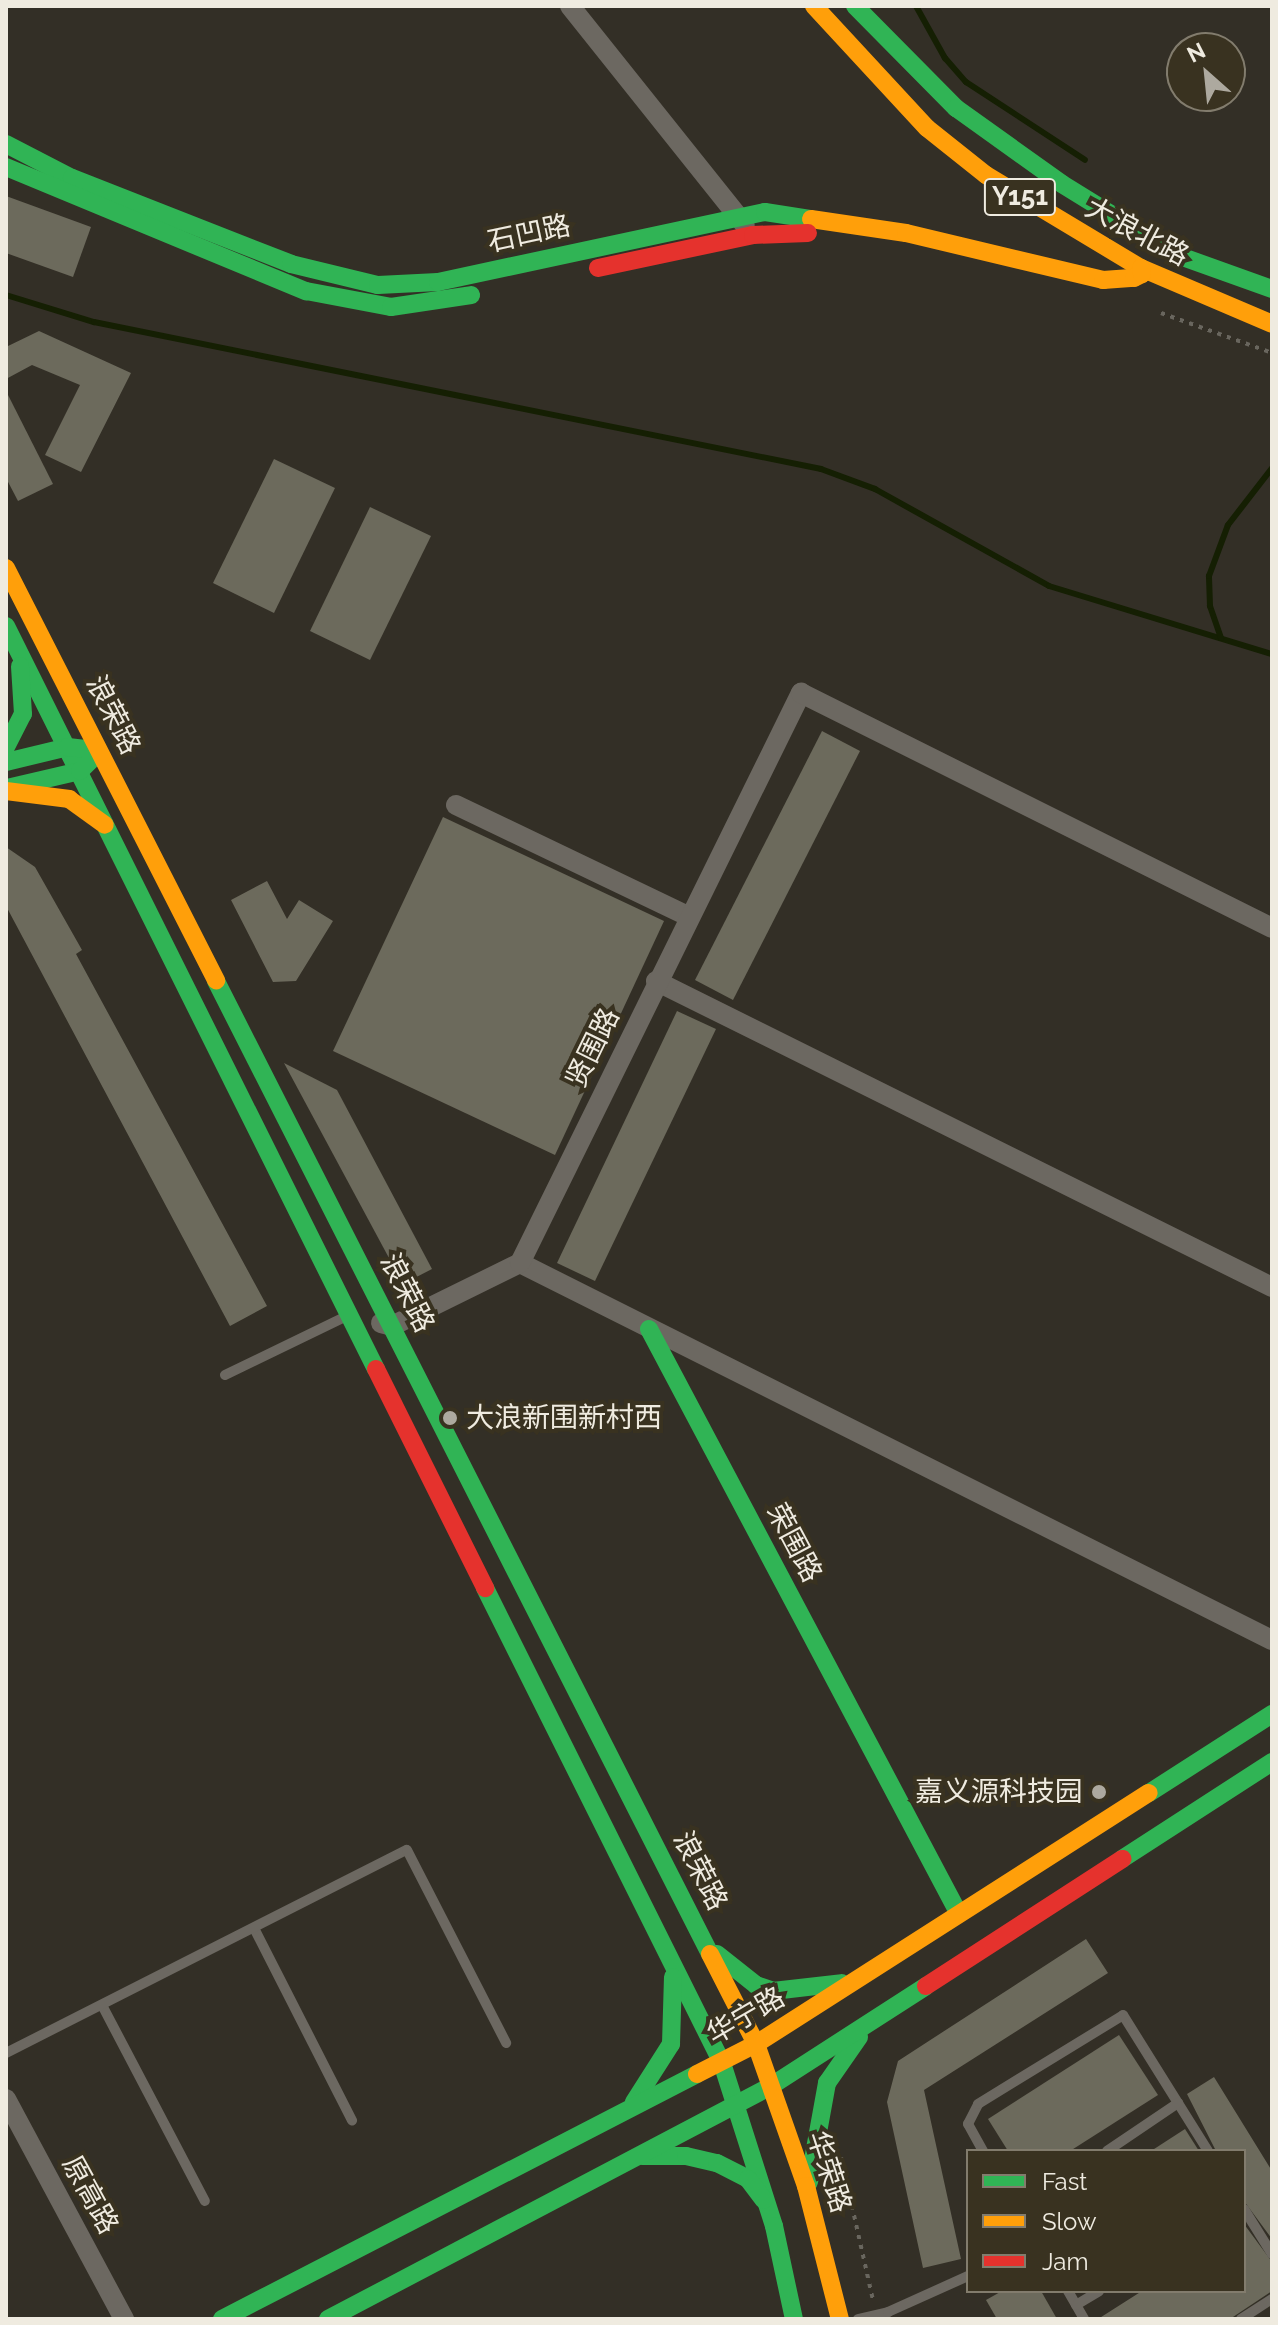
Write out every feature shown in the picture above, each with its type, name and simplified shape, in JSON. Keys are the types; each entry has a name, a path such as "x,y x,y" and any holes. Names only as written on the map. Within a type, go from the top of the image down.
{"main road":[{"name":"大浪北路","path":"814,6 861,62 938,137 1035,206 1141,268 1272,324"},
{"name":"大浪北路","path":"855,6 956,108 1049,175 1177,255 1272,289"},
{"name":"石凹路","path":"6,144 72,178 291,264 378,285 438,282 737,217 805,215 1082,275"},
{"name":"石凹路","path":"6,167 306,291 379,306 435,302 753,235 807,232 1121,281 1142,274 1141,268"},
{"name":"浪荣路","path":"6,568 756,2044"},
{"name":"浪荣路","path":"6,626 722,2063"},
{"path":"6,747 23,714 17,647"},
{"path":"6,762 68,747 101,751"},
{"path":"6,790 80,771 101,751"},
{"path":"6,790 69,799 109,829"},
{"name":"荣围路","path":"649,1329 958,1912"},
{"name":"华宁路","path":"222,2319 756,2044 1272,1714"},
{"path":"328,2319 771,2086 1272,1762"},
{"path":"697,1928 725,1961 761,1988 801,1991 856,1979"},
{"path":"621,2114 641,2097 671,2044 676,1998 670,1958"},
{"path":"809,2197 809,2168 827,2083 879,2016"},
{"name":"华荣路","path":"756,2044 809,2197 840,2319"},
{"path":"722,2063 769,2206 794,2319"},
{"path":"635,2157 669,2154 717,2163 748,2179 769,2206"}],"street":[{"path":"570,6 753,235"},
{"name":"贤围路","path":"520,1263 688,916 801,693 1272,928"},
{"path":"456,805 688,916"},
{"path":"656,981 1272,1287"},
{"path":"350,1315 392,1326 520,1263 1272,1640"},
{"name":"原高路","path":"6,2099 124,2319"}],"lane":[{"path":"225,1375 350,1315"},
{"path":"6,2053 103,2007 407,1850 506,2043"},
{"path":"254,1928 352,2120"},
{"path":"103,2007 205,2201"},
{"path":"982,2149 968,2124 978,2104 1123,2015 1207,2149"},
{"path":"1110,2149 1178,2103"},
{"path":"1246,2212 1272,2254"},
{"path":"858,2319 902,2306 966,2277"},
{"path":"1069,2293 1084,2319"},
{"path":"1076,2305 1096,2293"},
{"path":"1241,2319 1272,2299"}],"path":[{"path":"1161,313 1272,353"},
{"path":"840,2152 873,2303"}],"building":[{"path":"6,196 91,227 73,277 6,253"},
{"path":"39,331 131,373 81,472 45,455 80,385 32,365 6,379 6,347"},
{"path":"6,391 53,484 18,501 6,478"},
{"path":"274,459 335,488 274,613 213,583"},
{"path":"370,507 431,536 370,660 310,631"},
{"path":"822,731 860,751 733,1000 695,980"},
{"path":"443,817 664,921 555,1155 333,1051"},
{"path":"6,847 35,867 82,950 76,954 267,1306 230,1326 6,906"},
{"path":"267,881 287,919 299,900 333,921 296,981 273,982 231,900"},
{"path":"677,1011 716,1029 595,1281 557,1263"},
{"path":"284,1063 337,1090 432,1269 403,1284"},
{"path":"1086,1939 1108,1973 924,2090 961,2259 923,2268 887,2102 898,2061"},
{"path":"1119,2035 1158,2095 1073,2149 1007,2149 988,2119"},
{"path":"1214,2077 1272,2171 1272,2239 1246,2204 1246,2149 1215,2149 1187,2094"},
{"path":"1185,2129 1198,2149 1154,2149"},
{"path":"1246,2227 1272,2262 1272,2291 1233,2317 1098,2319 1139,2293 1246,2293"},
{"path":"998,2293 1042,2293 1057,2319 997,2319 986,2300"}],"waterway":[{"path":"916,6 945,58 966,82 1085,160"},
{"path":"6,295 94,322 821,469 875,489 1049,586 1272,654"},
{"path":"1221,638 1210,606 1209,576 1228,525 1272,468"}],"traffic: fast":[{"path":"855,6 956,108 1062,184 1177,255 1272,289"},
{"path":"6,144 72,178 291,264 378,285 438,282 765,212 811,219"},
{"path":"6,167 306,291 391,307 471,295"},
{"path":"6,626 376,1369"},
{"path":"6,747 23,714 20,666"},
{"path":"6,762 68,747 88,749"},
{"path":"7,788 80,771 94,757"},
{"path":"216,981 710,1954"},
{"path":"649,1329 958,1912"},
{"path":"485,1588 722,2063 774,2226 794,2319"},
{"path":"1149,1793 1272,1714"},
{"path":"1122,1859 1272,1762"},
{"path":"717,1954 756,1985 773,1991 842,1983"},
{"path":"634,2102 671,2044 673,1977"},
{"path":"328,2319 771,2086 926,1986"},
{"path":"809,2182 827,2083 859,2037"},
{"path":"222,2319 697,2074"},
{"path":"642,2156 686,2156 717,2163 748,2179 764,2200"}],"traffic: slow":[{"path":"814,6 927,128 986,175 1141,268 1272,324"},
{"path":"811,219 906,233 1103,280 1134,278 1142,274 1141,268"},
{"path":"6,568 216,981"},
{"path":"6,791 69,799 105,825"},
{"path":"697,2074 756,2044 1149,1793"},
{"path":"710,1954 756,2044 806,2186 840,2319"}],"traffic: jam":[{"path":"598,268 753,235 808,233"},
{"path":"376,1369 485,1588"},
{"path":"926,1986 1122,1859"}],"place":[{"name":"大浪新围新村西","path":"450,1418"},
{"name":"嘉义源科技园","path":"1099,1792"}]}
